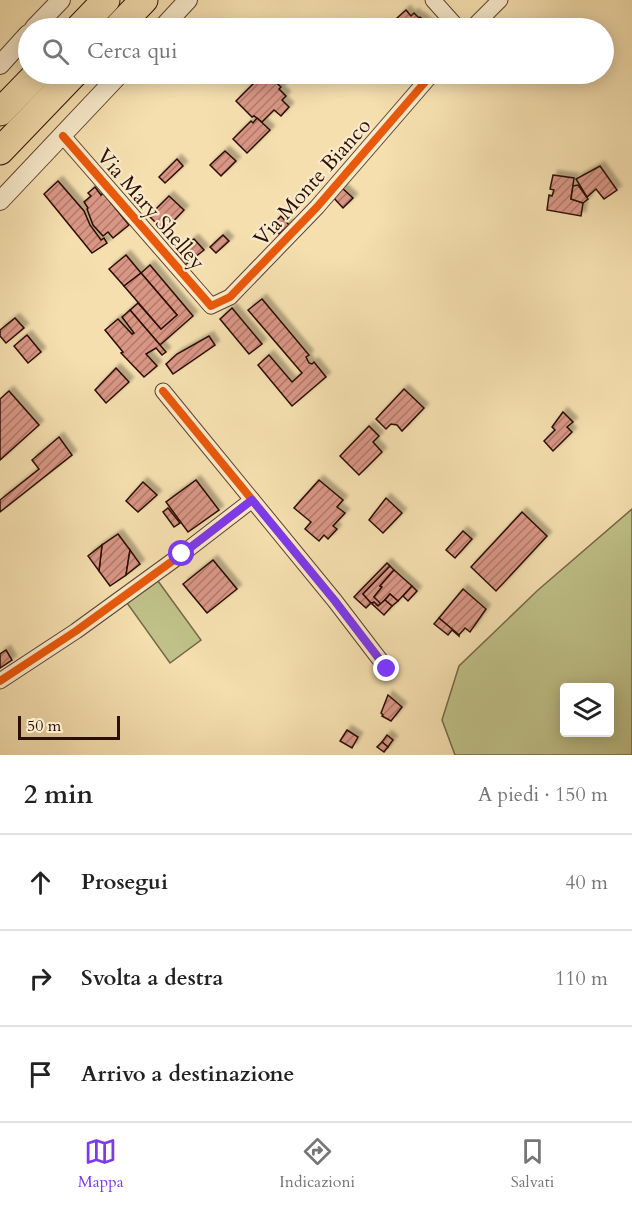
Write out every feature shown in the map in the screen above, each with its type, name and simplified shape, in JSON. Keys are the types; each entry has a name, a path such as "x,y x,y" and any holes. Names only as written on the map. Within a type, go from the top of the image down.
{"highway":[{"path":"89,18 106,0"},
{"path":"127,18 144,0"},
{"path":"0,112 27,84"},
{"path":"0,151 64,84"}],"street":[{"path":"44,18 61,0"},
{"path":"171,18 188,0"},
{"path":"433,0 449,18"},
{"path":"482,18 500,0"},
{"path":"0,65 18,45"},
{"path":"0,201 111,84"},
{"name":"Via Monte Bianco","path":"211,306 230,297 317,207 423,84"},
{"name":"Via Mary Shelley","path":"63,135 211,306"},
{"path":"163,391 335,601 387,669"},
{"path":"0,681 85,624 252,500"}],"green space":[{"path":"632,509 632,755 455,755 442,720 459,666 538,590"},
{"path":"158,581 201,640 170,663 127,603"}],"building":[{"path":"406,10 411,16 414,13 419,18 397,18"},
{"path":"253,84 278,84 281,87 279,89 286,96 282,100 289,107 281,116 274,110 262,122 252,117 236,101"},
{"path":"257,118 270,130 247,153 233,139"},
{"path":"225,151 236,161 221,176 210,165"},
{"path":"177,159 183,166 165,183 159,177"},
{"path":"600,166 617,190 604,199 596,189 587,197 576,179"},
{"path":"553,175 574,178 571,199 583,203 581,216 547,210 549,195 552,196 554,190 550,189"},
{"path":"58,181 84,211 90,225 101,240 104,238 107,243 92,253 44,194"},
{"path":"578,185 588,199 583,203 571,199 573,186"},
{"path":"95,187 101,195 103,193 129,225 113,238 108,232 103,236 93,225 84,202 91,196 88,193"},
{"path":"341,187 353,198 343,208 332,196"},
{"path":"169,196 184,210 164,231 149,216"},
{"path":"281,216 289,225 279,234 274,228"},
{"path":"223,235 229,241 216,253 210,247"},
{"path":"194,239 204,250 185,265 176,254"},
{"path":"126,255 141,273 124,286 109,269"},
{"path":"150,265 193,316 160,345 130,310 138,303 161,329 177,315 141,273"},
{"path":"141,273 177,315 161,329 124,286"},
{"path":"262,299 309,355 306,357 309,363 314,362 326,377 292,406 258,365 269,355 292,382 302,373 248,310"},
{"path":"232,308 262,344 249,354 220,319"},
{"path":"130,310 166,352 162,355 156,348 146,354 157,366 144,377 121,353 123,352 105,330 118,319 132,334 134,333 122,317"},
{"path":"15,318 24,328 6,343 0,336 0,330"},
{"path":"27,335 41,352 28,363 14,346"},
{"path":"209,336 215,345 173,374 166,364 177,354"},
{"path":"116,368 129,382 106,403 95,390"},
{"path":"404,389 424,408 402,431 397,425 391,424 386,429 376,419"},
{"path":"9,391 39,425 0,460 0,399"},
{"path":"563,412 573,422 567,427 572,432 553,451 544,441 555,430 552,427"},
{"path":"369,426 379,436 373,442 382,452 359,475 340,456"},
{"path":"59,437 72,455 0,512 0,500 39,469 32,460"},
{"path":"196,480 219,510 188,532 166,502"},
{"path":"319,480 343,500 337,507 345,513 333,526 337,529 328,539 324,535 319,541 305,529 311,522 294,508"},
{"path":"143,482 157,495 138,512 126,501"},
{"path":"386,498 402,513 383,533 369,520"},
{"path":"168,508 180,523 174,527 163,512"},
{"path":"522,512 547,536 496,591 471,567"},
{"path":"463,531 472,539 455,558 446,550"},
{"path":"118,534 130,550 126,575 110,586 99,571 102,545"},
{"path":"102,545 99,571 88,556"},
{"path":"130,550 140,564 126,575"},
{"path":"213,560 237,589 207,613 183,584"},
{"path":"387,563 390,566 363,594 371,603 366,608 354,597"},
{"path":"390,566 394,570 374,597 381,603 378,606 374,602 371,603 363,594"},
{"path":"394,570 412,586 398,601 390,594 381,604 374,597"},
{"path":"412,586 417,591 408,601 403,596"},
{"path":"463,589 486,609 470,632 465,628 459,635 439,618"},
{"path":"390,594 398,601 392,606 385,600"},
{"path":"385,600 392,606 384,615 372,604 374,602 378,606"},
{"path":"439,618 459,636 452,630 448,635 434,624"},
{"path":"6,650 12,660 0,668 0,654"},
{"path":"388,695 402,707 391,721 381,713"},
{"path":"347,730 358,737 352,748 340,741"},
{"path":"387,735 393,740 388,747 382,742"},
{"path":"382,742 388,747 384,752 377,747"}],"cycle path":[{"path":"63,136 211,306 230,297 317,207 423,84"},
{"path":"163,391 335,601 387,669"},
{"path":"0,681 76,631 252,500"}],"route":[{"path":"182,554 252,500 335,601 387,669"}]}
